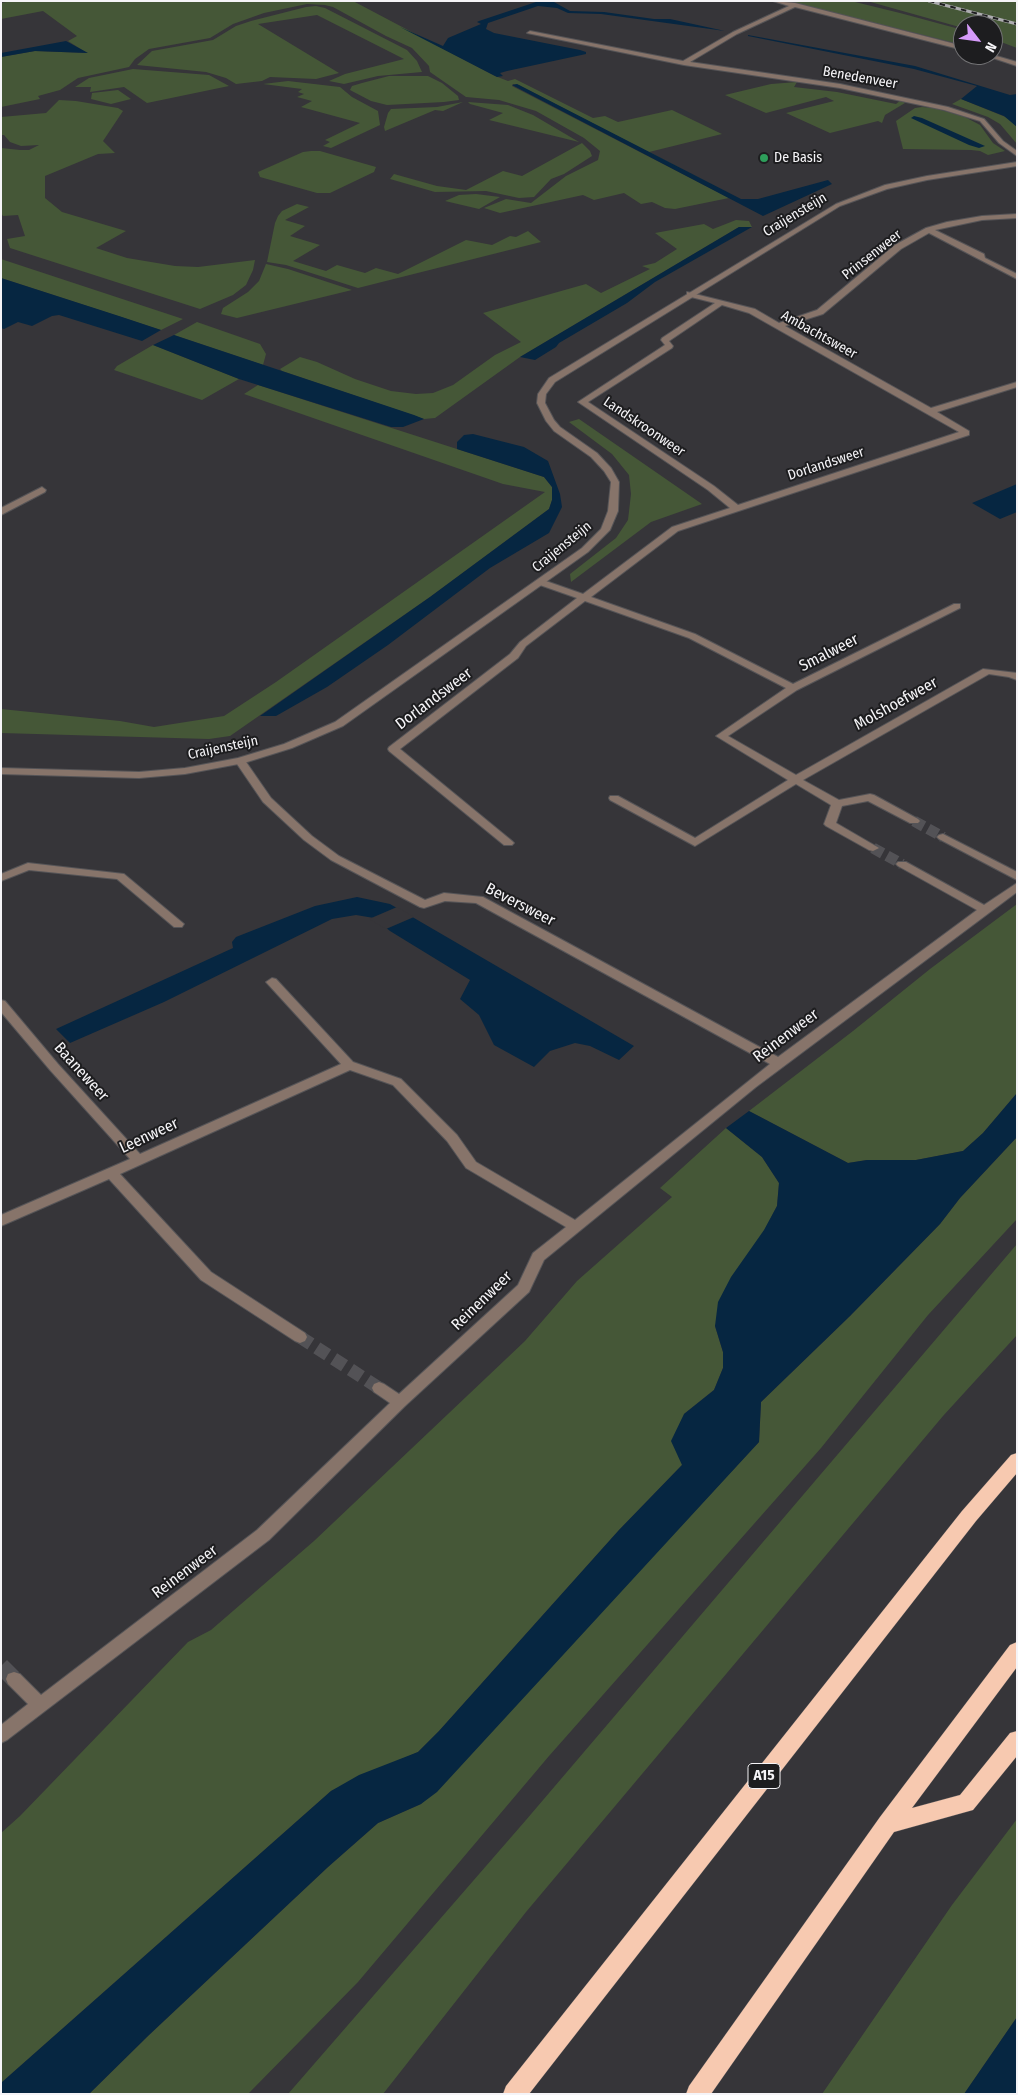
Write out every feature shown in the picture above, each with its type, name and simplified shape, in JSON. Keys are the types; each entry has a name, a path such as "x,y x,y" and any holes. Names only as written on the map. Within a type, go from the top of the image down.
{"highway":[{"name":"A15","path":"514,2094 957,1531 1017,1460"},
{"path":"697,2094 887,1824 1017,1650"},
{"path":"887,1824 966,1803 1017,1740"}],"street":[{"path":"776,1 953,45"},
{"path":"684,63 735,33 795,5"},
{"name":"Benedenveer","path":"530,33 684,63 840,86 946,108 982,120 1001,142 1017,154"},
{"path":"1003,60 1017,64"},
{"name":"Craijensteijn","path":"1,771 139,775 185,771 240,761 288,746 339,724 585,550 605,530 613,511 616,495 615,482 608,470 594,455 557,429 550,421 542,403 542,394 552,380 838,205 862,195 927,178 1017,164"},
{"name":"Prinsenweer","path":"778,326 820,312 898,247 928,230 947,224 982,218 1017,216"},
{"path":"928,230 1017,276"},
{"name":"Ambachtsweer","path":"690,294 752,311 930,411"},
{"name":"Landskroonweer","path":"720,303 665,340 669,346 582,402 711,488 736,508"},
{"path":"930,411 1017,384"},
{"name":"Dorlandsweer","path":"508,843 393,749 514,656 523,644 675,529 966,433 930,411"},
{"path":"1,512 42,490"},
{"path":"540,582 692,636 793,688"},
{"name":"Smalweer","path":"795,780 721,736 793,688 957,606"},
{"name":"Molshoefweer","path":"614,798 695,843 795,780 987,671 1011,674 1017,677"},
{"name":"Beversweer","path":"240,761 267,800 308,838 335,858 424,904 444,897 479,900 779,1063"},
{"path":"795,780 837,804 870,797 914,821"},
{"path":"837,804 830,824 873,848"},
{"path":"943,837 1017,877"},
{"path":"902,864 983,909"},
{"path":"1,878 28,866 120,876 178,924"},
{"name":"Reinenweer","path":"1,1734 263,1535 400,1402 524,1288 538,1257 575,1226 779,1063 983,909 1017,886"},
{"path":"272,982 349,1065 397,1082 452,1138 472,1165 575,1226"},
{"name":"Baaneweer","path":"1,1004 54,1067 138,1160"},
{"name":"Leenweer","path":"300,1337 206,1276 111,1174 349,1065"},
{"path":"1,1221 111,1174"},
{"path":"379,1388 400,1402"},
{"path":"14,1679 40,1705"}],"green space":[{"path":"12,1 353,1 495,76 508,81 515,79 593,118 605,116 618,122 672,110 722,134 649,152 722,190 519,85 513,84 512,86 729,198 675,209 665,208 652,202 641,204 624,193 594,200 583,195 500,213 484,208 506,199 531,203 566,176 598,160 600,151 584,138 536,111 499,100 466,97 430,72 429,66 412,48 333,7 325,5 307,4 264,13 233,24 210,38 149,49 135,59 129,67 78,78 60,90 38,96 40,99 1,107 1,57 35,51 87,53 68,41 77,36 43,11 1,19 1,3"},
{"path":"788,1 851,1 900,13 953,27 953,42"},
{"path":"867,1 1017,1 1017,48 1003,43 1003,15 953,15 953,25"},
{"path":"316,6 325,8 407,50 417,61 422,72 378,76 344,84 329,81 345,74 404,59 317,15 258,24 339,73 316,79 270,77 262,81 236,84 226,78 206,72 137,65 152,51 213,40 236,26 251,21"},
{"path":"133,69 209,75 229,86 147,103 124,87 90,92 91,87 75,87 89,78"},
{"path":"389,76 428,76 442,83 458,96 459,100 387,105 371,101 350,90 352,86"},
{"path":"288,81 340,87 352,97 378,111 380,125 331,148 323,146 330,142 325,140 360,123 301,107 312,101 297,97 304,94 298,92 302,89 263,84"},
{"path":"797,82 794,87 837,92 896,104 901,100 905,103 885,115 882,123 878,121 830,133 786,113 834,101 826,97 766,113 725,95 771,84"},
{"path":"118,90 131,99 111,104 91,99 92,93"},
{"path":"961,99 1008,118 1017,127 1017,144 1000,124 988,117 952,104"},
{"path":"59,100 118,108 123,111 103,141 115,153 98,154 45,176 45,198 62,212 126,231 96,248 127,258 175,266 198,267 255,260 253,270 246,285 233,295 200,309 10,248 7,239 25,236 18,215 3,216 1,213 1,148 29,150 39,145 21,146 10,142 4,135 1,135 1,117 46,113"},
{"path":"463,102 443,111 435,110 385,131 384,127 391,109 437,107"},
{"path":"468,102 508,105 533,115 579,142 489,120 503,113"},
{"path":"915,108 934,108 965,117 980,125 993,143 1005,151 988,155 980,151 971,150 903,149 896,121"},
{"path":"582,143 592,156 564,174 551,179 534,197 519,198 486,191 435,192 390,179 394,174 437,186 466,190 503,171 522,176"},
{"path":"320,151 376,167 374,172 330,193 317,193 260,177 258,172 303,152"},
{"path":"476,194 500,197 479,209 445,201 459,195"},
{"path":"297,204 309,207 285,220 305,226 290,236 320,245 293,261 326,271 337,265 365,273 376,268 398,274 466,240 492,245 510,236 516,237 528,231 541,242 358,288 286,265 267,262 278,216 282,211"},
{"path":"736,220 749,221 752,227 739,227 520,357 435,418 424,419 280,369 300,357 391,391 416,394 433,393 453,385 495,355 521,342 483,313 586,284 601,293 650,269 642,266 655,263 677,249 655,233 704,224 713,229"},
{"path":"1,259 183,319 161,330 1,278"},
{"path":"266,264 288,269 352,290 237,318 221,314 223,308 248,292 259,281"},
{"path":"197,322 260,344 266,354 263,365 174,335"},
{"path":"153,345 239,379 202,400 114,370 117,366"},
{"path":"258,385 544,477 552,487 552,500 549,509 430,597 230,736 209,739 1,733 1,709 120,721 154,727 224,716 276,682 545,492 503,484 244,394"},
{"path":"579,419 702,504 651,522 571,582 570,574 616,538 628,520 631,494 629,475 612,454 569,422"},
{"path":"1017,904 1017,1093 983,1133 963,1151 916,1160 867,1160 848,1163 749,1111 930,969"},
{"path":"726,1128 762,1157 779,1183 777,1206 715,1326 723,1352 723,1368 714,1390 684,1414 682,1465 619,1530 418,1752 331,1791 1,2083 1,1833 20,1816 188,1642 211,1630 314,1541 525,1341 577,1281 672,1197 660,1188"},
{"path":"1017,1137 1017,1219 928,1315 821,1448 549,1756 358,1982 248,2094 89,2094 328,1867 378,1823 421,1804 759,1442 761,1402 850,1316 940,1224 960,1198"},
{"path":"1017,1244 1017,1335 943,1416 526,1912 383,2094 288,2094 526,1820"},
{"path":"1017,1819 1017,2017 964,2094 822,2094 952,1905"}],"water":[{"path":"539,1 554,2 570,11 604,12 654,19 670,19 725,31 601,14 568,13 557,8 538,6 488,23 486,29 494,33 580,50 586,52 586,54 507,71 500,73 503,76 497,77 400,27 443,46 448,38 481,24 477,22 479,21"},
{"path":"748,35 915,66 1010,95 1017,94 1017,127 1004,116 961,99 977,86 914,69"},
{"path":"66,41 88,53 35,51 1,57 1,53"},
{"path":"517,84 741,199 758,199 828,180 832,184 763,216 512,85"},
{"path":"914,116 985,146 979,148 969,145 911,118"},
{"path":"739,227 752,227 655,282 627,303 559,343 556,347 535,360 520,357"},
{"path":"1,278 161,330 142,341 59,315 52,316 32,326 18,322 4,329 1,328"},
{"path":"174,335 424,419 403,427 391,427 239,379 153,345"},
{"path":"473,434 524,447 548,461 560,494 562,507 549,533 490,568 388,645 327,687 276,716 260,716 430,597 549,509 552,500 552,487 544,477 457,449 457,442 464,435"},
{"path":"1017,484 1017,512 1000,519 972,503"},
{"path":"357,897 390,904 634,1046 619,1060 590,1046 575,1043 550,1051 534,1067 494,1045 479,1015 460,999 470,980 390,931 374,918 356,915 332,919 164,1002 70,1043 56,1029 233,948 232,942 236,937 315,906"},
{"path":"1017,1093 1017,1137 960,1198 940,1224 850,1316 761,1402 759,1442 437,1792 421,1804 378,1823 328,1867 89,2094 1,2094 1,2083 331,1791 359,1775 418,1752 619,1530 682,1465 671,1441 684,1414 714,1390 723,1368 723,1352 715,1326 718,1302 731,1277 764,1230 777,1206 779,1183 762,1157 726,1128 749,1111 848,1163 867,1160 916,1160 963,1151 983,1133"},
{"path":"1017,2017 1017,2094 964,2094"}],"pier":[{"path":"397,907 414,917 386,929 369,919"}],"tunnel":[{"path":"914,821 943,837"},
{"path":"873,848 902,864"},
{"path":"300,1337 379,1388"},
{"path":"1,1666 14,1679"}],"railway":[{"path":"929,1 1017,24"}],"place":[{"name":"De Basis","path":"764,158"}]}
